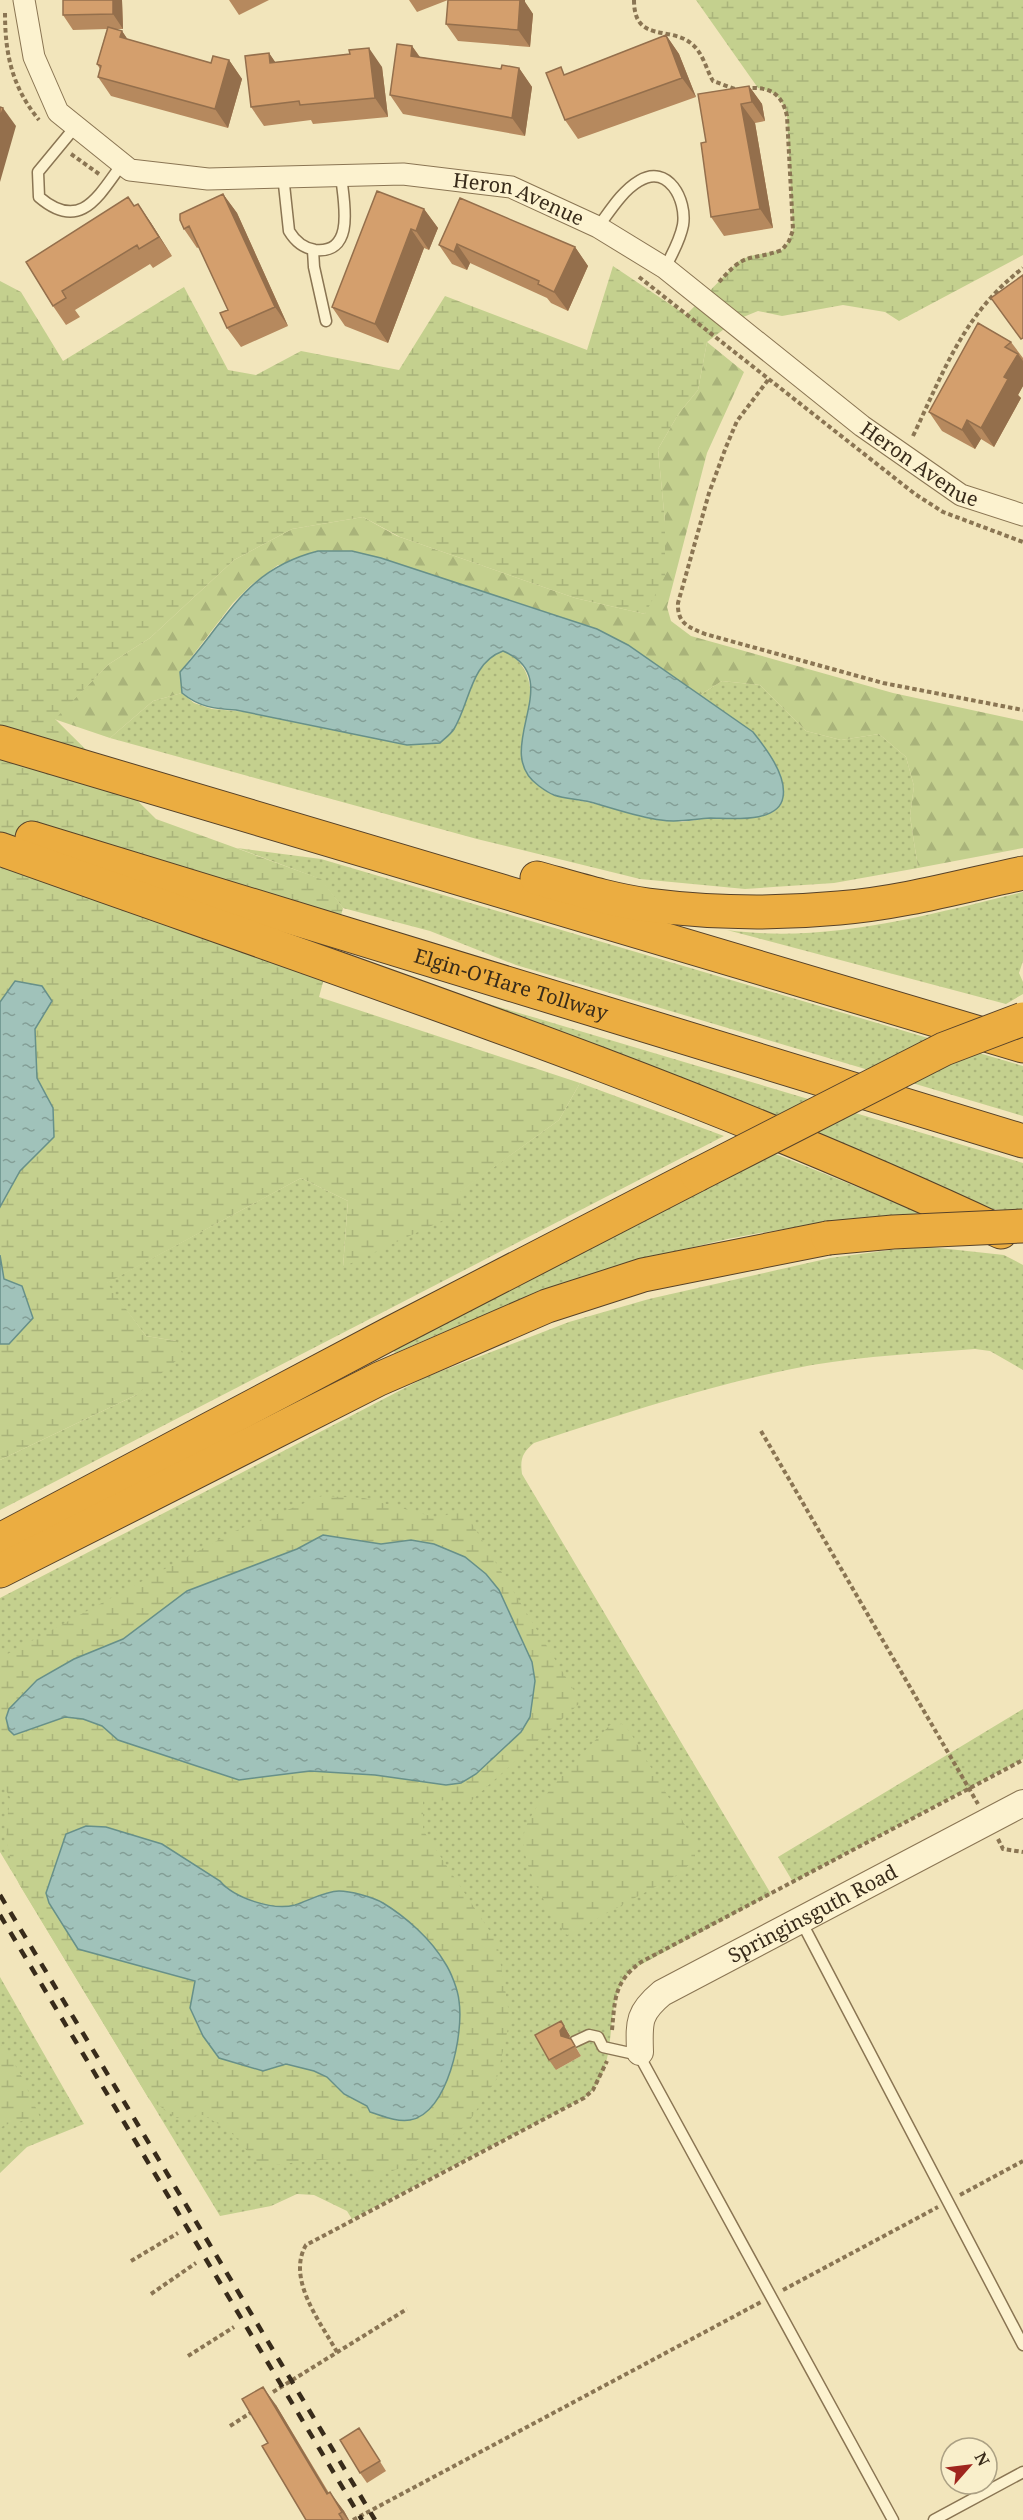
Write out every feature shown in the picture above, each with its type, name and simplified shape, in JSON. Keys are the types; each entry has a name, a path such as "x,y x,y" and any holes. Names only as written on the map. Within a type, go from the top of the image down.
{"highway":[{"path":"0,742 246,813 1023,1046"},
{"path":"246,813 294,812 575,889 646,904 701,910 770,911 840,908 898,900 1023,873"},
{"name":"Elgin-O'Hare Tollway","path":"0,828 336,933 1023,1141"},
{"path":"0,849 561,1049 753,1123 894,1181 1023,1242"},
{"path":"0,1540 391,1333 944,1049 1023,1019"},
{"path":"0,1571 379,1379 547,1306 643,1275 828,1238 892,1232 1023,1226"}],"street":[{"name":"Heron Avenue","path":"24,0 34,57 58,112 130,170 208,179 283,175 403,174 511,187 598,226 665,268 862,426 961,495 1023,515"},
{"name":"Springinsguth Road","path":"640,2052 639,2028 645,2007 662,1993 1023,1803"}],"lane":[{"path":"76,126 38,172 39,197 56,211 76,212 96,200 122,164"},
{"path":"283,175 289,231 298,242 313,249 329,247 336,243 344,232 341,174"},
{"path":"598,226 624,194 639,180 652,176 663,177 674,186 681,198 683,222 679,241 665,268"},
{"path":"313,249 314,267 326,321"},
{"path":"801,1921 1023,2345"},
{"path":"574,2042 589,2035 598,2037 603,2047 639,2055 893,2520"},
{"path":"934,2520 1023,2472"}],"path":[{"path":"634,0 639,22 652,33 678,36 692,43 700,52 713,81 734,89 758,88 771,91 783,101 787,116 793,230 782,250 750,256 739,261 719,282"},
{"path":"913,436 963,333 981,306 1004,282 1023,268"},
{"path":"768,380 737,422 712,484 678,603 681,621 688,627 705,634 883,683 1023,710"},
{"path":"761,1431 1003,1849 1023,1852"},
{"path":"353,2520 1023,2161"},
{"path":"131,2261 177,2233"},
{"path":"151,2294 196,2263"},
{"path":"273,2392 407,2309"},
{"path":"188,2356 234,2327"},
{"path":"230,2426 259,2408"}],"green space":[{"path":"696,0 1023,0 1023,255 899,321 885,312 843,305 782,316 758,311 736,320 707,342 698,390 679,413 658,449 665,522 665,576 645,614 575,598 400,537 363,517 292,529 234,560 150,638 109,664 55,719 156,819 321,879 343,908 319,997 580,1083 559,1120 460,1192 461,1212 343,1267 348,1201 301,1178 107,1283 146,1336 176,1341 184,1354 136,1395 0,1460 0,1344 9,1344 0,1255 0,1207 20,1171 54,1137 53,1108 37,1078 35,1029 52,1001 15,981 0,1002 0,281 21,292 63,361 184,287 228,370 256,375 301,351 399,370 445,296 587,350 613,266 686,315 739,261 750,256 782,250 793,230 787,116 781,100 774,94 758,88"},
{"path":"707,342 744,372 707,453 667,607 671,621 691,636 893,693 1023,721 1023,848 918,868 910,816 914,786 906,757 879,734 841,740 806,731 760,685 722,681 700,695 628,645 597,629 381,558 278,565 251,585 233,603 180,672 182,693 153,701 110,738 54,719 109,664 150,638 234,560 292,529 363,517 397,536 575,598 645,614 665,522 658,449 679,413 698,390"},
{"path":"503,651 516,659 524,669 529,681 531,708 526,770 533,781 553,795 682,822 709,818 751,818 753,732 700,695 722,681 760,685 806,731 841,740 879,734 906,757 914,786 910,816 918,868 834,883 745,889 640,879 477,839 110,738 153,701 182,693 194,703 212,709 453,730 477,674 493,656"},
{"path":"237,848 321,859 1023,1066 1023,1116 516,965 430,931 343,908 320,879"},
{"path":"1023,892 1023,961 1019,973 1023,982 1023,994 1006,1004 727,930 802,933 839,930 913,918"},
{"path":"479,1001 1023,1163 1023,1211 988,1209 477,1006"},
{"path":"580,1083 724,1136 0,1510 0,1460 136,1395 176,1341 146,1336 106,1283 301,1178 348,1201 343,1266 459,1192 559,1120"},
{"path":"773,1153 922,1213 779,1230 694,1247 617,1268 542,1294 395,1353 391,1346"},
{"path":"921,1246 1004,1255 1023,1265 1023,1370 990,1351 975,1349 873,1357 812,1365 706,1390 534,1443 524,1453 521,1464 522,1474 771,1894 631,1970 621,1984 616,2000 604,2069 596,2085 584,2098 352,2219 347,2211 314,2195 297,2194 271,2206 220,2216 0,1852 0,1598 426,1377 569,1322 649,1299 830,1258","holes":["567,2030 581,2056 556,2070"]},
{"path":"322,1496 364,1498 438,1518 463,1509 581,1702 471,1801 423,1800 423,1830 497,1942 510,2019 497,2078 467,2125 412,2164 361,2182 341,2158 260,2166 229,2130 203,2115 177,2118 149,2099 19,1884 7,1842 8,1811 11,1799 0,1781 0,1658 235,1531","holes":["323,1535 381,1544 412,1540 434,1544 499,1590 532,1662 446,1785 375,1775 310,1771 238,1780 118,1740 102,1726 83,1719 65,1717 48,1721 22,1734 20,1697 28,1688 59,1667 123,1639 187,1591 297,1549","86,1826 186,1858 193,1866 220,1880 227,1889 249,1899 277,1906 292,1906 338,1891 383,1903 398,1913 458,2031 452,2068 442,2091 367,2106 343,2094 327,2077 314,2071 286,2064 263,2071 190,2008 195,1981 101,1956 62,1841 66,1834"]},
{"path":"1023,1709 1023,1759 793,1882 778,1857"},
{"path":"622,1724 630,1732 695,1842 695,1860 677,1875 567,1935 544,1901 531,1874 526,1860 524,1834 536,1808 561,1777 610,1725"},
{"path":"0,1977 84,2124 27,2147 0,2173"},
{"path":"0,2043 19,2071 40,2117 4,2125 0,2129"}],"water":[{"path":"318,551 352,551 381,558 597,629 628,645 753,732 774,762 782,780 783,797 780,806 773,812 752,818 667,821 548,792 539,786 526,771 521,754 530,697 530,679 522,663 503,651 492,657 477,674 454,729 440,743 407,745 236,710 214,708 201,704 182,693 180,672 239,599 272,571"},
{"path":"15,981 42,986 52,1001 35,1029 37,1078 53,1108 54,1137 20,1171 0,1207 0,1002"},
{"path":"0,1255 4,1279 22,1286 33,1318 9,1344 0,1344"},
{"path":"323,1535 381,1544 411,1540 434,1544 465,1557 486,1574 499,1590 532,1662 535,1681 530,1717 521,1732 476,1774 461,1783 446,1785 375,1775 310,1771 239,1780 118,1740 102,1726 83,1719 65,1717 14,1735 9,1730 6,1718 9,1709 37,1680 74,1659 123,1639 187,1591 297,1549"},
{"path":"86,1826 106,1827 162,1844 235,1893 254,1902 276,1906 295,1905 334,1891 344,1891 379,1901 400,1915 425,1937 439,1954 452,1976 458,1997 460,2015 456,2051 444,2088 434,2103 423,2114 410,2120 395,2119 370,2112 367,2106 344,2094 327,2077 314,2071 286,2064 263,2071 219,2058 203,2036 190,2008 195,1981 78,1949 49,1903 46,1893 66,1834"}],"building":[{"path":"63,0 113,0 113,14 63,15"},
{"path":"448,0 520,0 518,30 446,24"},
{"path":"108,27 122,31 120,37 211,63 213,56 229,60 215,109 98,77 101,66 97,64"},
{"path":"666,35 682,78 565,120 546,73 561,67 564,75"},
{"path":"397,44 412,46 411,56 501,69 502,65 519,68 512,118 390,95"},
{"path":"369,48 375,98 300,105 299,101 251,107 245,56 269,53 270,63 350,54 349,50"},
{"path":"749,86 752,102 741,104 760,209 711,217 701,143 706,142 698,94"},
{"path":"377,191 424,209 416,231 411,229 375,324 332,307"},
{"path":"223,194 275,307 227,328 220,313 228,310 189,226 184,229 180,220 180,214"},
{"path":"128,197 134,206 138,204 159,237 139,249 137,245 62,291 66,298 53,306 26,262"},
{"path":"460,198 575,247 554,292 538,284 539,281 457,244 454,252 439,245"},
{"path":"1023,275 1023,338 1021,339 991,298"},
{"path":"978,323 1011,342 1005,347 1018,354 1004,377 1008,379 981,428 967,420 962,430 929,412"},
{"path":"561,2021 564,2026 560,2031 561,2036 571,2039 575,2046 549,2060 535,2035"},
{"path":"263,2387 327,2494 330,2492 342,2512 339,2514 343,2520 306,2520 262,2446 268,2443 242,2399"},
{"path":"359,2428 380,2461 360,2473 340,2440"}],"railway":[{"path":"0,1895 375,2520"},
{"path":"0,1915 362,2520"}]}
